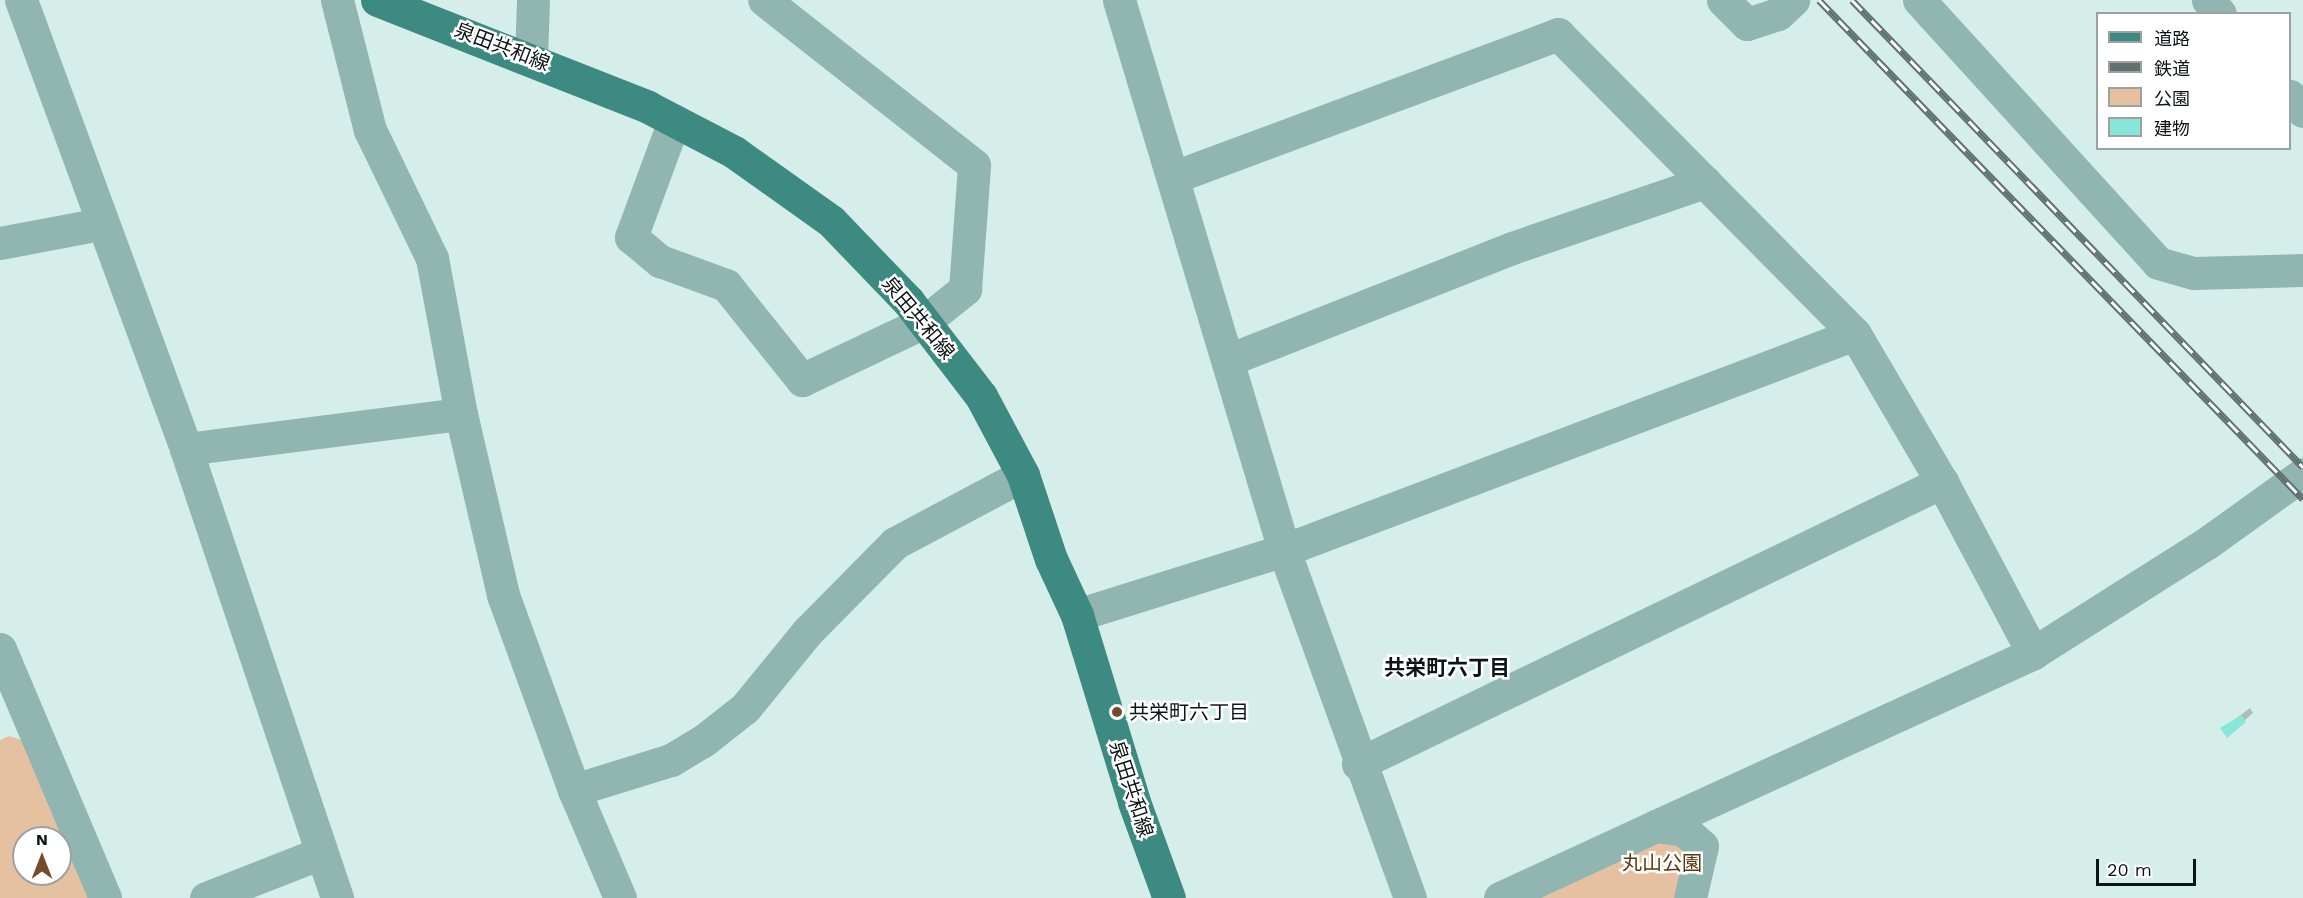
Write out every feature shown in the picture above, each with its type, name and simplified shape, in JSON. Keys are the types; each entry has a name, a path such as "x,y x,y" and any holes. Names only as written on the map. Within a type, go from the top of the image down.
{"main road":[{"name":"泉田共和線","path":"377,0 531,58 674,121 734,152 831,221 924,322 981,396 1023,475 1051,559 1077,615 1134,802 1169,898"}],"street":[{"path":"21,0 101,224 186,448 337,898"},
{"path":"337,0 370,130 432,258 461,414 503,595 574,790 620,898"},
{"path":"531,58 533,0"},
{"path":"674,121 631,237 660,261 726,285 802,380 924,322 965,289 974,165 764,0"},
{"path":"1119,0 1174,177 1284,550 1358,764 1410,898"},
{"path":"1723,0 1747,24 1786,7"},
{"path":"1919,0 2158,263 2194,273 2303,270"},
{"path":"2208,0 2218,12"},
{"path":"1174,177 1558,34 1855,334 1942,482 2033,653"},
{"path":"2291,98 2303,111"},
{"path":"1228,360 1512,248 1705,182"},
{"path":"0,243 101,224"},
{"path":"1077,615 1284,550 1855,334"},
{"path":"186,448 461,414"},
{"path":"1500,898 2033,653 2207,543 2303,474"},
{"path":"574,790 671,760 703,741 745,708 807,632 895,543 1023,475"},
{"path":"1358,764 1942,482"},
{"path":"0,649 11,715 105,898"},
{"path":"1656,826 1684,830 1702,846 1690,898"},
{"path":"206,898 321,853"}],"green space":[{"path":"9,736 25,741 60,826 12,826 12,886 72,886 72,856 89,898 0,898 0,740"},
{"name":"丸山公園","path":"1684,830 1690,898 1500,898"}],"building":[{"path":"2242,715 2246,722 2227,738 2220,728"}],"railway":[{"path":"1819,0 2303,499"},
{"path":"1852,0 2303,467"}],"place":[{"name":"共栄町六丁目","path":"1117,712"}],"district":[{"name":"共栄町六丁目","path":"1447,668"}]}
